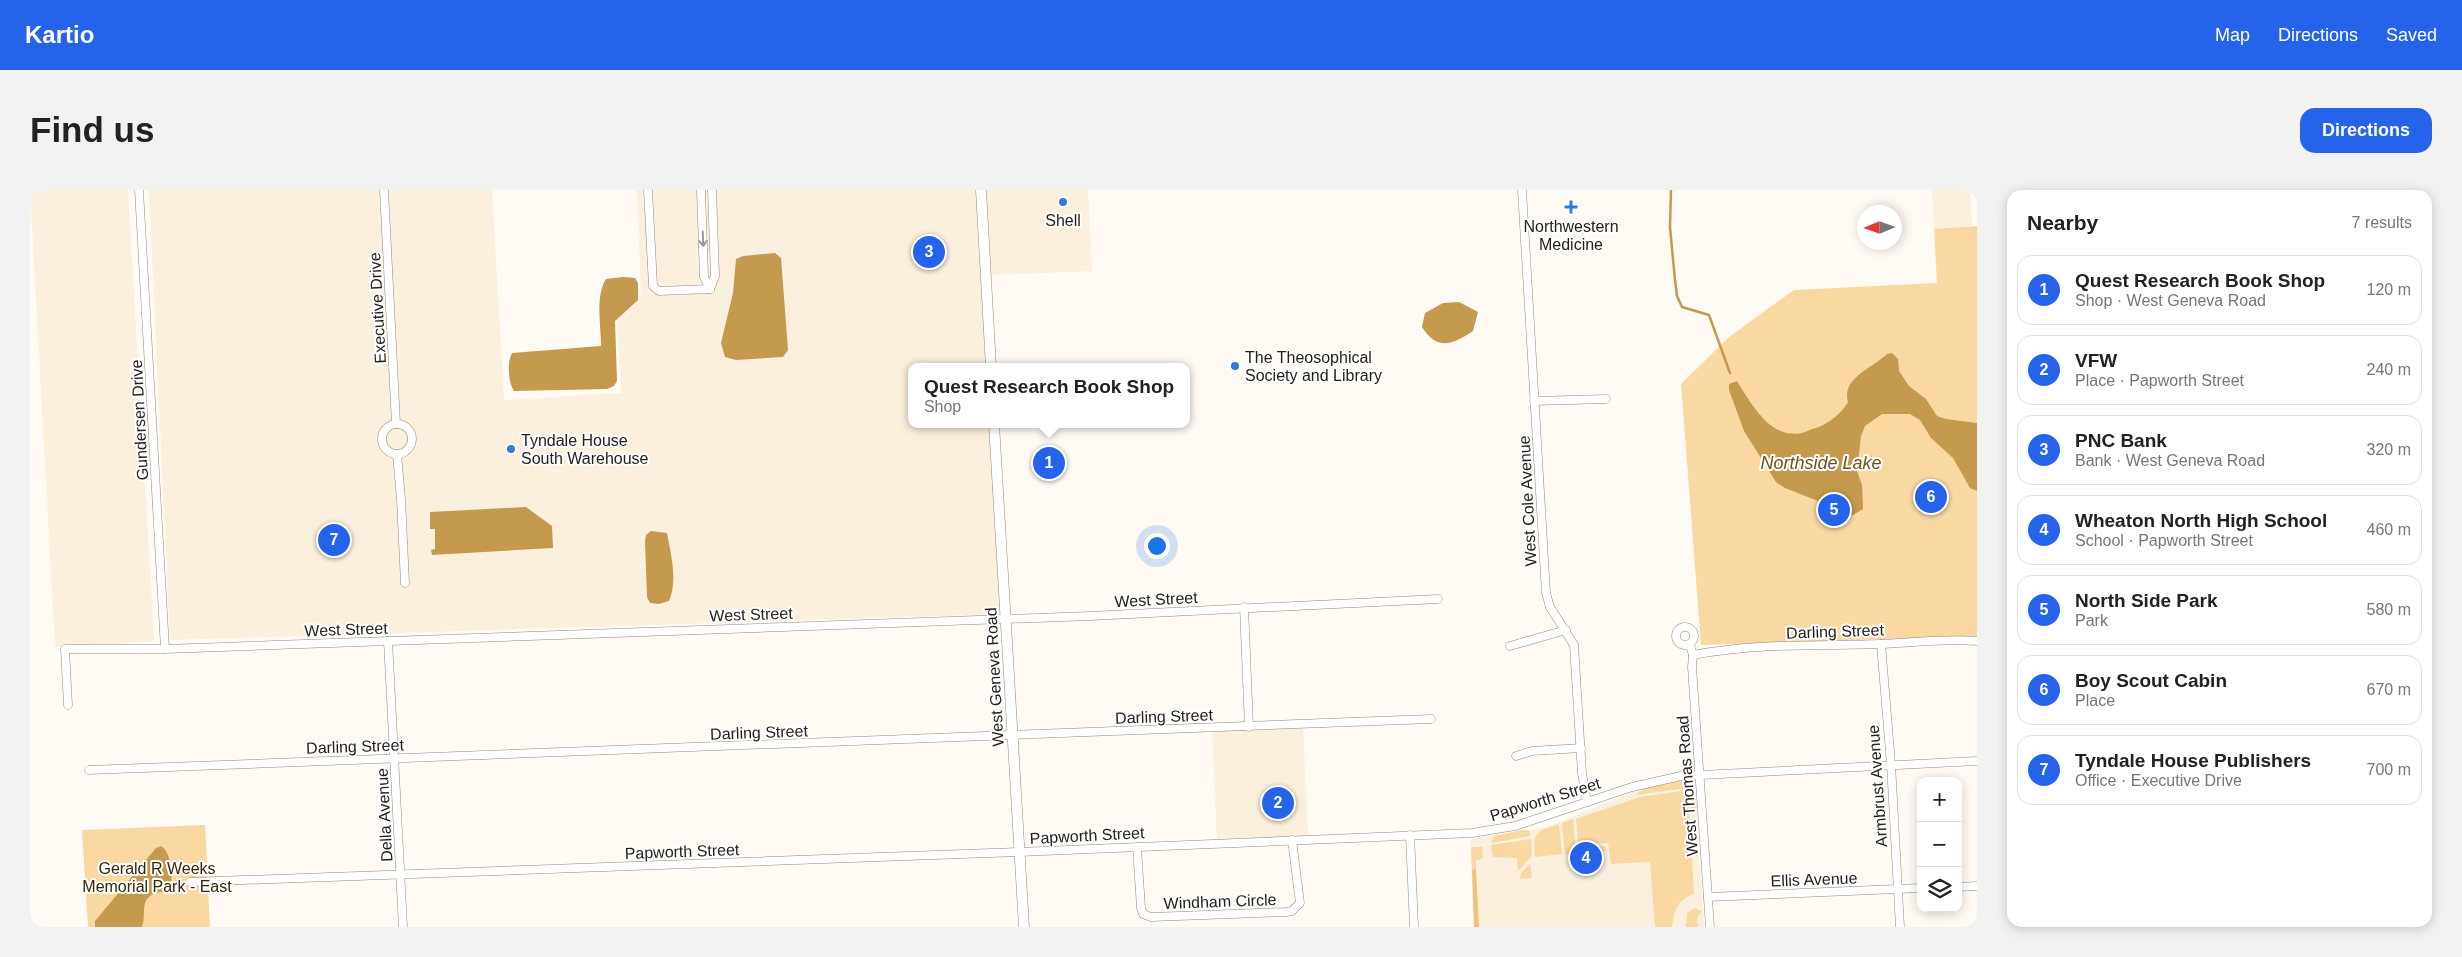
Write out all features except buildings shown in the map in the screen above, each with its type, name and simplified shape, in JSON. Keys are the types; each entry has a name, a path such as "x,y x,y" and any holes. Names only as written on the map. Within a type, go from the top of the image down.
{"main road":[{"path":"981,190 991,363"},
{"name":"West Geneva Road","path":"994,428 1024,927"}],"street":[{"name":"Gundersen Drive","path":"139,190 165,649"},
{"name":"Executive Drive","path":"384,190 396,424"},
{"path":"648,190 653,286 659,291 710,289"},
{"path":"701,190 704,277 710,289"},
{"path":"710,289 714,276 712,190"},
{"name":"West Cole Avenue","path":"1522,190 1546,593 1550,607 1566,630 1574,646 1587,802"},
{"path":"1534,401 1606,399"},
{"path":"396,424 405,427 412,439 410,448 397,454 388,451 383,442 384,432 396,424"},
{"path":"397,454 402,499 405,583"},
{"name":"West Street","path":"68,706 65,649 165,649 1090,616 1438,599"},
{"path":"1244,607 1249,727"},
{"path":"1510,646 1566,630"},
{"name":"Darling Street","path":"1693,655 1723,649 1881,644 1934,639 1977,641"},
{"name":"Della Avenue","path":"388,641 403,927"},
{"name":"West Thomas Road","path":"1690,644 1693,655 1692,667 1710,927"},
{"name":"Armbrust Avenue","path":"1881,644 1891,764 1900,927"},
{"name":"Darling Street","path":"89,770 1431,719"},
{"path":"1516,756 1532,751 1581,748"},
{"name":"Papworth Street","path":"190,882 1019,852 1489,831 1528,822 1649,782 1700,774 1977,761"},
{"path":"1410,835 1414,927"},
{"name":"Windham Circle","path":"1137,847 1140,908 1143,914 1152,917 1267,913 1292,911 1300,903 1292,840"},
{"path":"1962,887 1977,886"},
{"name":"Ellis Avenue","path":"1708,897 1917,888"}],"shaded area":[{"path":"30,190 128,190 154,641 55,647"},
{"path":"149,190 492,190 504,400 621,393 617,314 641,293 637,190 976,190 987,363 908,363 908,428 990,428 1002,614 170,640"},
{"path":"983,190 1088,190 1092,271 987,275"},
{"path":"1932,190 1970,190 1972,226 1934,229"},
{"path":"1303,725 1308,837 1217,841 1212,730"},
{"path":"1680,779 1689,782 1695,788 1704,927 1474,927 1470,839 1547,827 1643,788"},
{"path":"1476,869 1479,927 1474,927 1472,870"}],"green space":[{"path":"1977,226 1977,636 1701,645 1681,384 1729,337 1794,290 1937,283 1934,229"},
{"path":"1679,781 1687,783 1688,788 1635,795 1644,789"},
{"path":"1689,784 1694,790 1697,807 1691,813"},
{"path":"1688,790 1694,894 1688,896 1677,906 1672,927 1655,927 1650,862 1611,864 1608,843 1578,844 1576,819 1640,797"},
{"path":"1573,819 1576,853 1565,855 1562,823"},
{"path":"1559,824 1562,854 1535,857 1535,842 1538,834 1545,829"},
{"name":"Gerald R Weeks Memorial Park - East","path":"205,825 210,927 88,927 82,830"},
{"path":"1522,830 1529,831 1530,836 1491,843 1494,836"},
{"path":"1531,839 1532,856 1518,871 1517,858 1493,857 1491,845"},
{"path":"1578,846 1605,846 1606,851 1580,854"},
{"path":"1471,847 1482,847 1483,859 1476,860 1476,869 1472,870"},
{"path":"1530,864 1532,878 1520,879 1521,873"},
{"path":"1695,908 1702,911 1697,918 1698,927 1686,927 1687,913"}],"water":[{"path":"775,253 781,258 788,350 783,357 736,360 725,357 721,343 733,293 736,259 743,256"},
{"path":"635,278 638,283 638,300 615,321 617,381 614,386 607,389 514,391 510,383 509,372 509,361 512,353 601,346 599,311 603,286 606,279"},
{"path":"1459,302 1478,312 1473,331 1452,342 1439,343 1433,340 1422,327 1425,313 1443,303"},
{"name":"Northside Lake","path":"1892,353 1898,359 1899,371 1909,386 1926,399 1937,416 1977,423 1977,491 1970,488 1953,458 1931,438 1920,420 1910,414 1882,414 1865,426 1861,436 1857,471 1862,485 1863,509 1853,515 1840,518 1830,513 1818,501 1785,488 1776,482 1744,431 1729,390 1729,384 1737,381 1755,409 1771,425 1780,431 1791,434 1802,433 1825,424 1834,418 1848,402 1849,386 1854,380 1887,354"},
{"path":"526,507 552,526 553,548 432,555 431,550 435,549 435,529 430,529 430,512"},
{"path":"651,531 667,533 673,568 673,585 669,601 659,604 650,603 647,597 645,541 646,535"},
{"path":"161,846 165,849 169,859 171,888 151,895 147,900 144,907 142,927 95,927 95,921 156,848"}],"waterway":[{"path":"1671,190 1670,227 1677,296 1682,307 1709,315 1730,373"}],"place":[{"name":"Shell","path":"1063,202"},
{"name":"Northwestern Medicine","path":"1571,207"},
{"name":"PNC Bank","path":"929,252"},
{"name":"The Theosophical Society and Library","path":"1235,366"},
{"name":"Tyndale House South Warehouse","path":"511,449"},
{"name":"Quest Research Book Shop","path":"1049,463"},
{"name":"Boy Scout Cabin","path":"1931,497"},
{"name":"North Side Park","path":"1834,510"},
{"name":"Tyndale House Publishers","path":"334,540"},
{"name":"VFW","path":"1278,803"},
{"name":"Wheaton North High School","path":"1586,858"}]}
